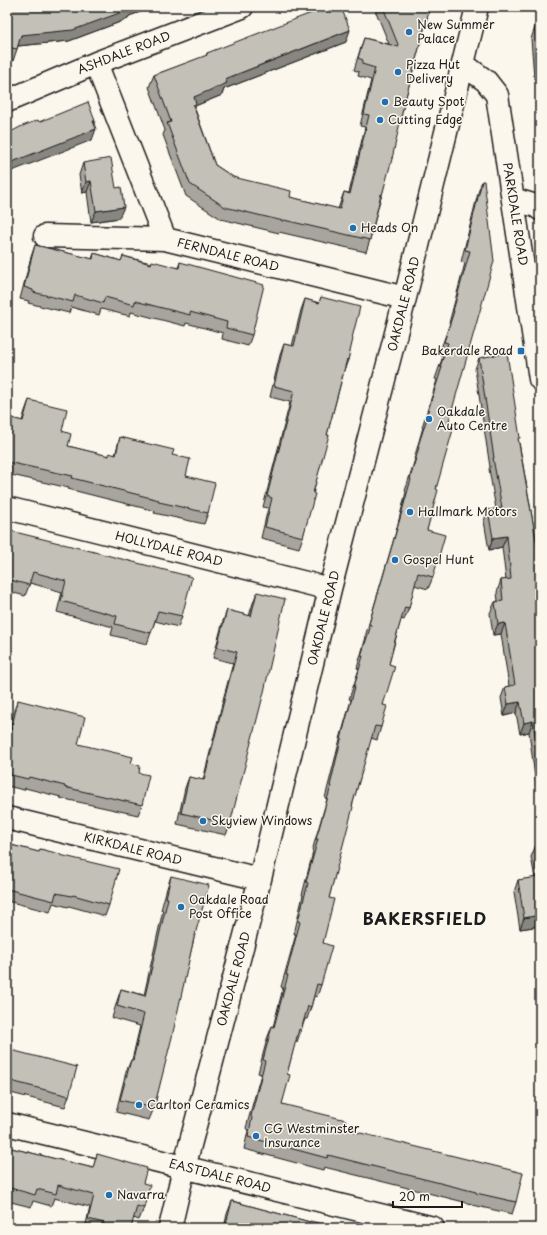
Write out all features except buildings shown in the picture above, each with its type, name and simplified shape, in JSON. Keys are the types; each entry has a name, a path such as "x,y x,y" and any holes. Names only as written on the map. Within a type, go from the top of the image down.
{"street":[{"name":"ASHDALE ROAD","path":"7,101 96,63 242,7"},
{"name":"OAKDALE ROAD","path":"170,1228 184,1168 260,879 330,589 406,298 477,7"},
{"name":"FERNDALE ROAD","path":"96,63 165,239 406,298"},
{"name":"PARKDALE ROAD","path":"462,64 486,81 497,95 540,379"},
{"path":"513,199 536,206 540,209"},
{"path":"45,236 165,239"},
{"name":"HOLLYDALE ROAD","path":"7,508 330,589"},
{"name":"KIRKDALE ROAD","path":"7,818 260,879"},
{"name":"EASTDALE ROAD","path":"7,1124 433,1228"}],"place":[{"name":"New Summer Palace","path":"409,32"},
{"name":"Pizza Hut Delivery","path":"398,72"},
{"name":"Beauty Spot","path":"385,102"},
{"name":"Cutting Edge","path":"380,120"},
{"name":"Heads On","path":"353,228"},
{"name":"Bakerdale Road","path":"521,351"},
{"name":"Oakdale Auto Centre","path":"429,419"},
{"name":"Hallmark Motors","path":"410,512"},
{"name":"Gospel Hunt","path":"395,560"},
{"name":"Skyview Windows","path":"203,821"},
{"name":"Oakdale Road Post Office","path":"181,907"},
{"name":"Carlton Ceramics","path":"139,1105"},
{"name":"CG Westminster Insurance","path":"256,1136"},
{"name":"Navarra","path":"109,1195"}],"district":[{"name":"BAKERSFIELD","path":"425,919"}]}
